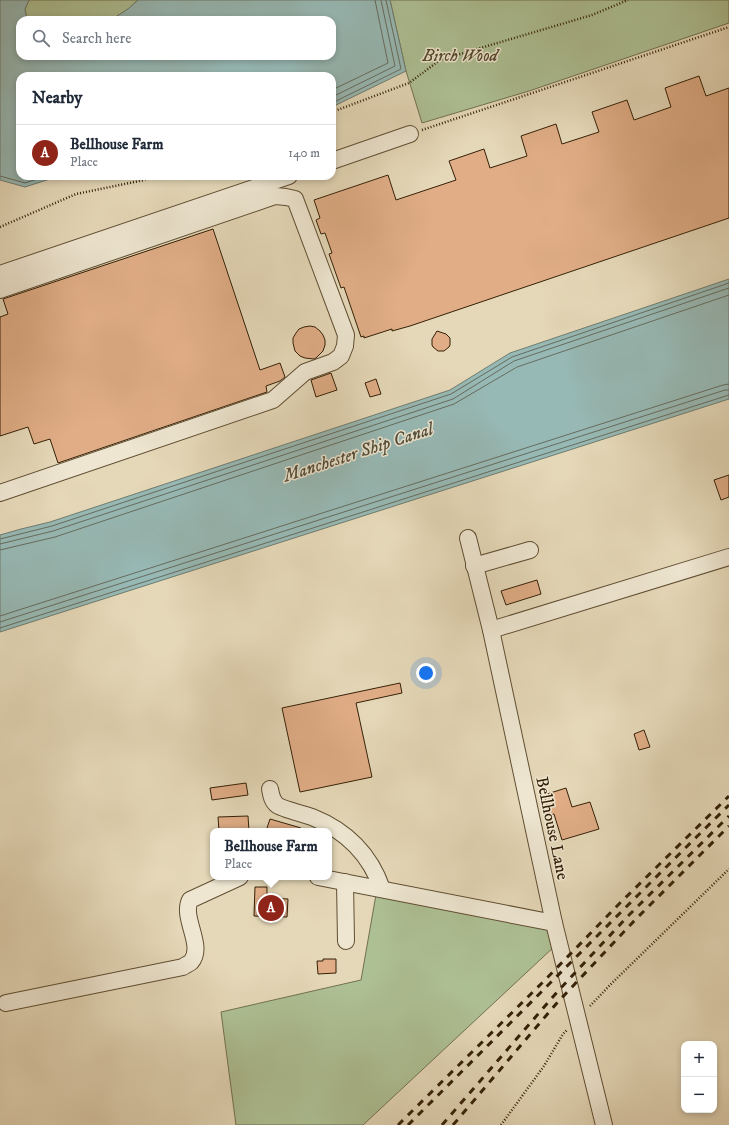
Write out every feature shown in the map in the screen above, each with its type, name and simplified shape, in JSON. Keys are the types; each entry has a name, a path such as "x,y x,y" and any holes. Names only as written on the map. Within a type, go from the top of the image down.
{"street":[{"path":"336,160 410,134"},
{"path":"0,274 277,180"},
{"path":"0,290 275,196 286,197 295,199 346,335 346,346 341,356 333,362 305,372 273,400 0,493"},
{"name":"Bellhouse Lane","path":"468,538 474,566 492,630 554,924 604,1125"},
{"path":"474,566 530,550"},
{"path":"492,630 729,557"},
{"path":"270,789 272,798 278,805 331,826 347,837 363,852 379,880 382,889"},
{"path":"6,1003 183,967 190,962 195,955 196,946 187,912 187,905 190,900 233,880"},
{"path":"332,880 554,924"},
{"path":"346,882 346,941"}],"path":[{"path":"336,110 409,83 440,60 592,15 628,0"},
{"path":"410,134 729,28"},
{"path":"0,227 76,194 144,180"},
{"path":"501,1125 544,1066 563,1034 610,985 729,869"}],"green space":[{"path":"29,0 138,0 117,16 26,16 25,9"},
{"name":"Birch Wood","path":"390,0 729,0 729,23 529,91 422,123 406,71"},
{"path":"377,889 552,925 556,945 363,1125 236,1125 221,1012 361,980"}],"water":[{"path":"0,0 29,0 25,9 26,16 16,16 16,60 336,60 336,16 117,16 138,0 390,0 406,71 336,105 336,72 16,72 16,180 47,180 25,187 0,180"},
{"name":"Manchester Ship Canal","path":"729,279 729,399 0,632 0,535 50,522 450,390 510,353"}],"building":[{"path":"699,76 706,96 729,88 729,218 410,326 392,331 392,329 364,338 364,336 361,337 344,287 341,288 329,254 332,253 325,233 321,234 316,220 320,218 314,200 388,175 396,200 456,180 449,161 484,149 490,168 527,156 521,136 556,124 562,144 599,132 592,112 627,100 634,120 671,107 665,88"},
{"path":"213,229 260,370 280,363 285,377 280,381 266,386 267,392 58,463 50,439 34,444 28,427 0,436 0,317 8,314 3,299"},
{"path":"310,326 315,327 320,331 325,340 323,351 314,359 300,356 295,351 293,343 293,338 299,329"},
{"path":"437,331 446,334 450,338 450,345 444,351 438,351 432,345 432,339"},
{"path":"331,373 337,390 316,397 311,380"},
{"path":"376,379 381,394 370,397 365,383"},
{"path":"729,475 729,497 721,500 714,480"},
{"path":"537,580 541,594 506,605 501,591"},
{"path":"400,683 402,693 356,703 372,777 300,792 282,708"},
{"path":"644,730 650,747 639,750 634,734"},
{"path":"246,783 248,795 212,800 210,788"},
{"path":"566,788 572,807 590,802 599,829 562,840 554,814 550,815 544,795"},
{"path":"248,816 249,828 219,828 218,817"},
{"path":"270,819 301,828 267,828"},
{"path":"255,887 267,887 267,898 288,899 287,917 254,916"},
{"path":"323,959 336,959 336,973 318,974 317,961 323,961"}],"railway":[{"path":"398,1125 729,796"},
{"path":"408,1125 729,805"},
{"path":"442,1125 558,991 629,915 729,816"},
{"path":"453,1125 556,1004 635,920 729,826"}],"place":[{"name":"Bellhouse Farm","path":"271,908"}]}
